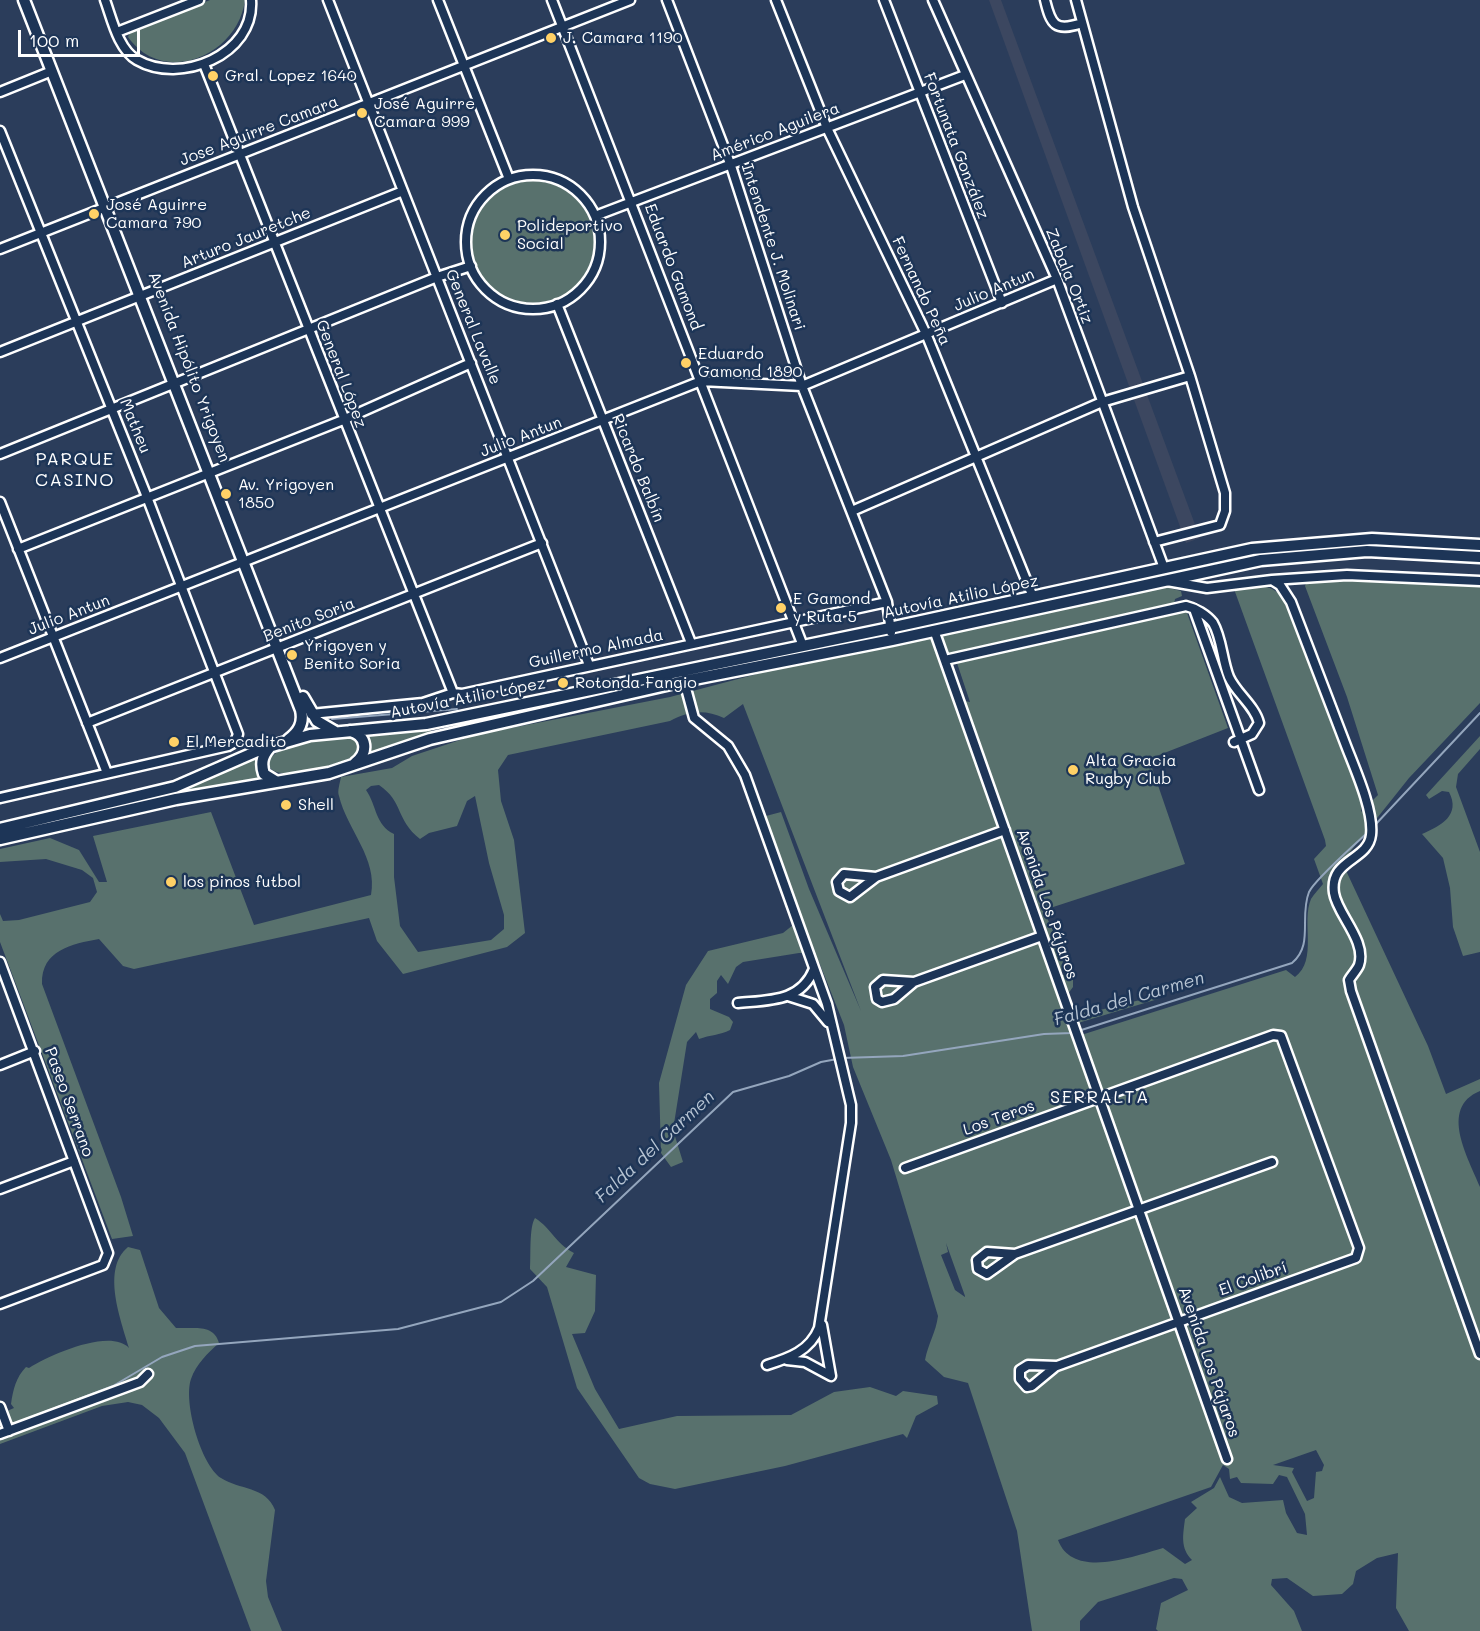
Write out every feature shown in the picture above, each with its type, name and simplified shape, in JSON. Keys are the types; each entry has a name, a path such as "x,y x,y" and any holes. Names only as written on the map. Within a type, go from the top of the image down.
{"main road":[{"name":"Avenida Hipólito Yrigoyen","path":"24,0 142,295 210,473 311,714"},
{"name":"Autovía Atilio López","path":"0,828 175,787 287,740 334,731 426,724 890,628 1252,549 1372,539 1480,545"},
{"name":"Autovía Atilio López","path":"0,839 176,800 329,773 430,739 684,681 892,640 1261,560 1367,551 1480,557"},
{"name":"Avenida Hipólito Yrigoyen","path":"281,647 302,717 299,729 287,740"},
{"path":"311,714 317,722 334,731"},
{"path":"350,730 359,734 365,743 362,758 353,765"},
{"path":"273,745 264,754 262,769 267,777 277,782"}],"street":[{"path":"105,0 117,32 126,49 136,60 168,68 204,64 231,47 248,21 251,0"},
{"path":"117,32 199,0"},
{"name":"General Lavalle","path":"328,0 589,666"},
{"path":"438,0 509,179"},
{"name":"Eduardo Gamond","path":"552,0 803,646"},
{"name":"Jose Aguirre Camara","path":"0,249 630,0"},
{"name":"Intendente J. Molinari","path":"668,0 731,166 802,386 887,602 892,640"},
{"name":"Fernando Peña","path":"776,0 827,128 927,336 1033,597"},
{"name":"Fortunata González","path":"884,0 1002,303"},
{"name":"Zabala Ortiz","path":"933,0 1057,279 1164,568"},
{"path":"1045,0 1053,24 1063,27 1082,23"},
{"path":"1076,0 1133,207 1221,475 1225,511 1220,525 1154,542"},
{"name":"General López","path":"204,64 412,595 453,693"},
{"path":"0,92 52,70"},
{"name":"Américo Aguilera","path":"595,216 965,75"},
{"name":"Matheu","path":"0,131 147,497 238,734 235,742 228,746 108,772"},
{"path":"529,175 549,177 568,185 584,198 595,216 600,238 596,264 584,286 557,304 537,309 507,303 483,286 471,266 466,243 469,222 485,196 509,179 529,175"},
{"name":"Arturo Jauretche","path":"0,352 403,191"},
{"path":"0,454 437,277 471,266"},
{"name":"Julio Antun","path":"0,658 701,381 802,386 927,336 1057,279"},
{"name":"Ricardo Balbín","path":"557,304 691,643"},
{"path":"18,549 343,420 471,363"},
{"path":"852,511 1102,402 1190,376"},
{"path":"0,502 108,772 0,798"},
{"name":"Benito Soria","path":"87,723 542,543"},
{"path":"1166,581 1207,588 1272,580 1347,575 1480,580"},
{"path":"1272,580 1280,585 1291,602 1357,774 1369,817 1371,836 1366,848 1340,867 1335,878 1334,892 1337,903 1348,919 1359,955 1359,965 1349,980 1351,991 1480,1354"},
{"name":"Guillermo Almada","path":"311,714 434,702 453,693 887,602"},
{"path":"945,660 1186,606 1194,608 1212,622 1229,676 1240,696 1257,718 1258,723 1252,734 1237,740"},
{"path":"1194,608 1237,740 1259,790"},
{"name":"Avenida Los Pájaros","path":"934,630 1227,1459"},
{"path":"684,681 694,718 722,740 742,770 814,969 832,1026 851,1105 851,1123 822,1319 817,1334 807,1347 794,1356 767,1365"},
{"path":"876,877 1005,830"},
{"path":"914,982 1042,936"},
{"name":"Paseo Serrano","path":"0,962 35,1051 108,1253 103,1265 0,1304"},
{"path":"738,1003 787,996 802,988 814,969"},
{"path":"787,996 813,1004 832,1026"},
{"name":"Los Teros","path":"905,1168 1273,1035 1281,1036 1359,1254"},
{"path":"0,1065 35,1051"},
{"path":"0,1189 75,1161"},
{"path":"1016,1254 1272,1162"},
{"name":"El Colibrí","path":"1055,1366 1356,1258 1359,1254"},
{"path":"779,1361 805,1362 831,1376 822,1319"},
{"path":"0,1434 140,1382 148,1374"},
{"path":"0,1407 9,1431"}],"shaded area":[{"path":"989,0 1001,0 1200,538 1186,543"}],"green space":[{"path":"210,0 245,0 239,20 229,36 214,50 197,58 179,62 160,60 143,52 128,37 130,32"},
{"path":"533,181 556,186 567,191 576,199 584,208 589,219 594,242 589,265 584,276 576,285 567,293 556,298 533,303 510,298 499,293 490,285 482,276 477,265 472,242 477,219 482,208 490,199 499,191 510,186"},
{"path":"1339,578 1480,586 1480,703 1409,778 1342,862 1428,1046 1446,1094 1480,1079 1480,1091 1467,1099 1461,1109 1459,1121 1464,1149 1480,1187 1480,1631 1409,1631 1396,1608 1398,1553 1377,1558 1356,1571 1353,1584 1342,1594 1313,1596 1287,1578 1272,1579 1271,1585 1294,1611 1302,1631 1158,1631 1156,1629 1161,1603 1188,1590 1182,1579 1174,1578 1098,1602 1080,1621 1080,1631 1032,1631 1017,1531 968,1383 944,1377 925,1360 938,1316 891,1160 853,1067 844,1025 819,962 805,953 799,953 743,962 736,967 728,984 721,975 717,981 717,993 710,999 710,1009 729,1017 733,1022 730,1030 726,1032 699,1039 696,1032 687,1042 673,1130 683,1162 671,1167 661,1153 659,1083 686,985 708,951 783,933 793,925 766,816 781,812 809,889 861,1011 743,704 724,718 710,713 690,713 670,721 508,755 498,770 501,801 514,840 525,933 507,947 403,974 377,941 369,918 134,969 123,966 99,939 69,946 52,956 43,973 42,984 121,1197 133,1236 112,1239 0,942 0,914 3,921 19,920 90,902 97,892 93,878 82,870 46,859 0,862 0,849 50,838 79,850 99,882 107,882 93,836 211,812 254,925 371,895 372,882 366,856 338,794 341,777 392,768 412,756 475,735 670,697 772,670 1161,586 1181,591 1182,596 1175,599 1174,605 940,659 953,699 970,702 957,663 1186,610 1228,728 1149,759 1185,864 1044,910 1063,959 1060,975 1069,975 1073,980 1073,987 1067,995 1071,1011 1088,1013 1152,997 1158,999 1078,1023 1072,1030 1100,1107 1078,1036 1286,970 1295,977 1302,970 1306,961 1308,908 1311,899 1323,884 1314,859 1326,846 1325,840 1234,589 1267,587 1284,600 1290,609 1351,766 1362,805 1361,812 1378,795 1347,697 1305,586 1307,581","holes":["379,785 387,791 407,825 420,839 429,833 457,826 467,801 475,796 489,863 504,915 504,929 491,940 418,952 400,926 394,877 394,834 383,826 380,820 366,790 371,786","946,1243 965,1297 955,1290 941,1255 948,1252","1316,1450 1324,1465 1322,1471 1316,1472 1314,1498 1307,1501 1292,1472 1294,1468 1273,1465","1223,1465 1229,1469 1230,1479 1237,1477 1241,1483 1273,1484 1279,1475 1287,1477 1305,1514 1307,1535 1297,1533 1286,1513 1283,1500 1242,1503 1229,1497 1220,1477 1214,1488 1191,1502 1197,1508 1185,1519 1183,1541 1192,1560 1185,1564 1163,1548 1121,1560 1090,1562 1077,1559 1066,1552 1058,1540 1211,1487"]},
{"path":"430,727 432,734 368,756 372,746 365,734"},
{"path":"347,736 355,737 361,746 356,756 299,773 277,772 270,768 269,761 281,750 304,743"},
{"path":"1480,736 1480,749 1458,774 1456,787 1480,852 1480,952 1463,956 1453,927 1450,888 1443,858 1422,834 1447,819 1453,807 1449,792 1442,791 1429,799 1426,795"},
{"path":"258,756 257,781 168,795"},
{"path":"535,1218 574,1253 566,1267 596,1275 595,1311 585,1333 572,1334 595,1389 619,1429 677,1416 791,1415 834,1392 870,1387 896,1396 903,1391 937,1396 938,1404 916,1416 907,1438 903,1434 785,1466 675,1489 650,1484 639,1478 577,1388 547,1287 530,1269 531,1235"},
{"path":"128,1247 140,1250 159,1308 176,1328 202,1328 212,1332 219,1343 199,1364 191,1379 189,1389 195,1432 207,1460 221,1478 259,1492 271,1502 275,1510 266,1581 268,1597 282,1631 251,1631 185,1453 159,1418 142,1405 128,1402 102,1406 0,1444 0,1414 14,1408 11,1404 14,1389 17,1379 26,1367 29,1368 65,1351 95,1342 120,1343 129,1348 118,1310 114,1281 120,1257"}],"waterway":[{"path":"448,699 449,710"},
{"path":"332,719 457,709"},
{"name":"Falda del Carmen","path":"1375,825 1480,713"},
{"name":"Falda del Carmen","path":"842,1058 903,1056 1044,1034 1072,1033 1292,963 1303,948 1306,901 1309,892 1328,870 1369,831"},
{"name":"Falda del Carmen","path":"0,1429 113,1386 162,1357 195,1346 398,1329 501,1302 533,1281 733,1092 789,1076 821,1062 837,1059"}],"place":[{"name":"J. Camara 1190","path":"551,38"},
{"name":"Gral. Lopez 1640","path":"213,76"},
{"name":"José Aguirre Camara 999","path":"362,113"},
{"name":"José Aguirre Camara 790","path":"94,214"},
{"name":"Polideportivo Social","path":"505,235"},
{"name":"Eduardo Gamond 1890","path":"686,363"},
{"name":"Av. Yrigoyen 1850","path":"226,494"},
{"name":"E Gamond y Ruta 5","path":"781,608"},
{"name":"Yrigoyen y Benito Soria","path":"292,655"},
{"name":"Rotonda Fangio","path":"563,683"},
{"name":"El Mercadito","path":"174,742"},
{"name":"Alta Gracia Rugby Club","path":"1073,770"},
{"name":"Shell","path":"286,805"},
{"name":"los pinos futbol","path":"171,882"}],"district":[{"name":"PARQUE CASINO","path":"75,469"},
{"name":"SERRALTA","path":"1100,1097"}]}
